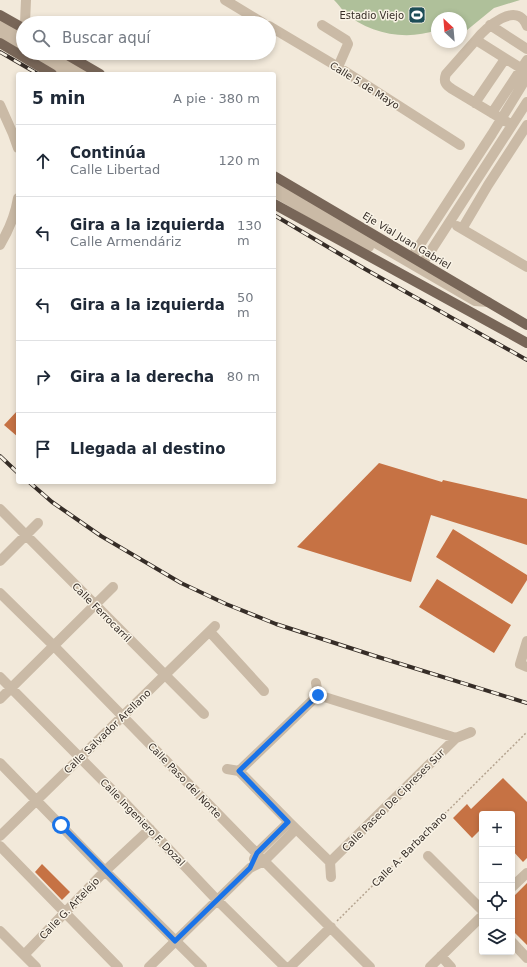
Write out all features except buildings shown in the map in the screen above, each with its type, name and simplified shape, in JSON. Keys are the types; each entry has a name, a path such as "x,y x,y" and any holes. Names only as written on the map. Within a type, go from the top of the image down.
{"main road":[{"path":"0,16 16,24"},
{"path":"0,43 16,53"},
{"path":"29,60 49,72"},
{"path":"76,60 97,72"},
{"name":"Eje Vial Juan Gabriel","path":"276,177 527,324"},
{"path":"276,205 527,343"}],"street":[{"path":"25,16 26,0"},
{"path":"225,0 251,16"},
{"path":"512,125 446,85 445,78 446,74 490,25 506,15 514,14 520,15 527,26"},
{"path":"0,24 16,33"},
{"path":"322,25 346,40 348,44 338,67"},
{"path":"490,25 527,49"},
{"name":"Calle 5 de Mayo","path":"276,30 338,67 460,145"},
{"path":"0,34 16,44"},
{"path":"476,40 505,58 525,73"},
{"path":"475,102 505,58"},
{"path":"44,60 65,72"},
{"path":"62,60 83,72"},
{"path":"412,257 502,118 525,73 527,60"},
{"path":"492,113 525,73"},
{"path":"423,264 527,102"},
{"path":"0,105 16,141"},
{"path":"462,229 488,185 527,125"},
{"path":"492,134 514,146"},
{"path":"467,173 488,185"},
{"path":"276,185 476,301 488,302"},
{"path":"276,193 467,303 476,315"},
{"path":"0,245 10,227 16,208"},
{"path":"439,216 527,267"},
{"name":"Calle Ferrocarril","path":"0,510 96,604 204,714"},
{"path":"0,561 38,523"},
{"path":"0,699 113,586"},
{"name":"Calle Paso del Norte","path":"0,593 370,967"},
{"name":"Calle Salvador Arellano","path":"0,836 212,629 264,691"},
{"path":"527,641 520,664 527,667"},
{"name":"Calle Ingeniero F. Dozal","path":"0,677 81,757 216,900 285,967"},
{"path":"316,683 318,695"},
{"path":"318,695 456,738 471,732"},
{"path":"239,771 318,695"},
{"name":"Calle Paseo De Cipreses Sur","path":"330,862 456,738"},
{"path":"0,763 105,871 202,967"},
{"path":"227,769 239,771 330,862 330,877"},
{"path":"148,967 292,825"},
{"name":"Calle G. Artelejo","path":"24,955 105,871 150,829"},
{"path":"0,846 118,967"},
{"path":"428,856 479,907"},
{"path":"515,884 527,872"},
{"path":"430,967 479,919"},
{"path":"290,967 331,927"},
{"path":"0,931 36,967"},
{"path":"515,945 527,958"},
{"path":"441,956 451,967"}],"path":[{"name":"Calle A. Barbachano","path":"331,927 527,732"}],"green space":[{"name":"Estadio Viejo","path":"334,0 520,0 494,8 467,30 467,12 431,12 431,32 413,35 401,35 376,30 354,20 344,12"}],"railway":[{"path":"0,52 35,72"},
{"path":"276,216 365,269 527,360"},
{"path":"0,456 16,471"},
{"path":"31,484 52,502 101,536 181,583 226,604 276,624 527,703"}],"place":[{"name":"Estadio Viejo","path":"417,15"}],"route":[{"path":"61,825 175,941 250,868 257,853 288,822 239,771 318,695"}]}
